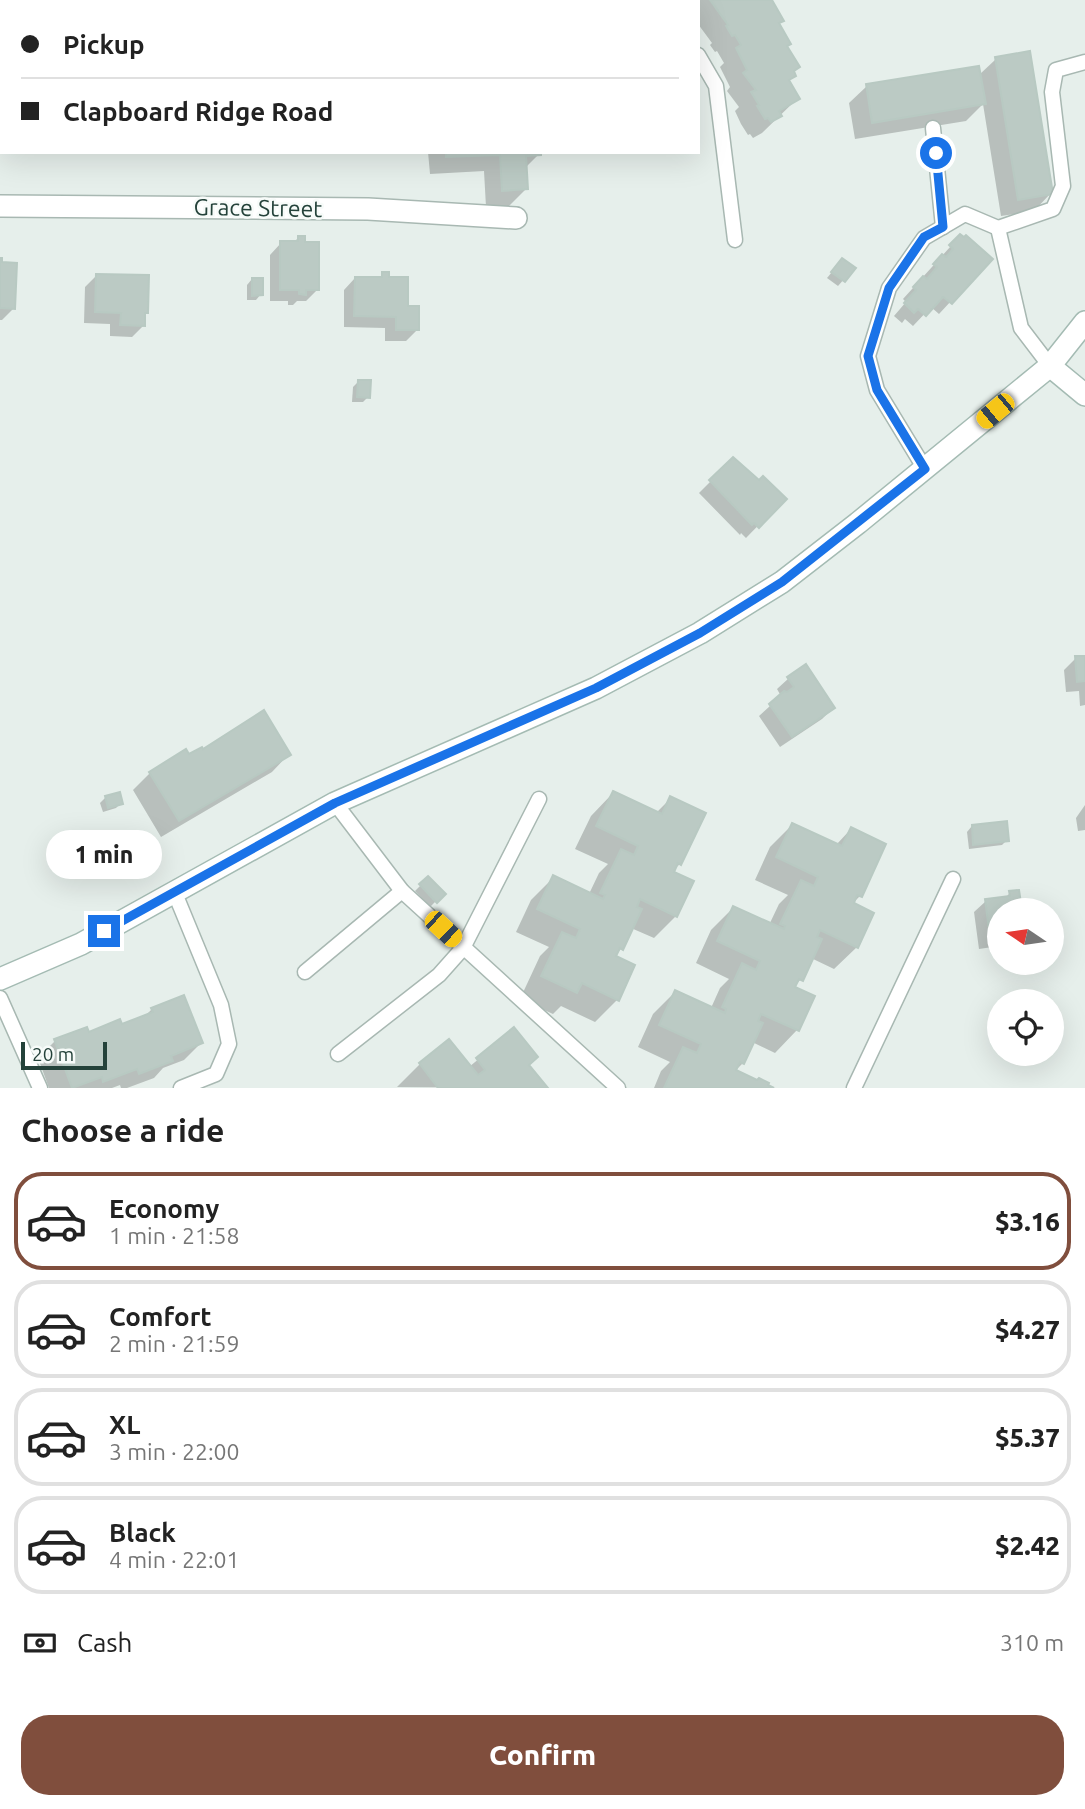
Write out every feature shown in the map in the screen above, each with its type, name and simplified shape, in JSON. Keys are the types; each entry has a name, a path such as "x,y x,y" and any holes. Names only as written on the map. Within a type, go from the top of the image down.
{"main road":[{"name":"Grace Street","path":"0,206 368,209 516,218"},
{"path":"0,979 81,944 335,803 596,688 700,633 782,582 925,469 1050,366 1085,322"},
{"path":"1050,366 1085,395"}],"lane":[{"path":"700,58 716,86 735,240"},
{"path":"925,469 877,390 868,356 889,288 924,237 965,214 998,228 1053,209 1063,186 1052,92 1056,70 1085,62"},
{"path":"933,128 943,227"},
{"path":"998,228 1021,328 1050,366"},
{"path":"338,1054 439,975 463,948 539,799"},
{"path":"335,803 402,891 618,1088"},
{"path":"854,1088 953,879"},
{"path":"174,891 221,1005 229,1044 216,1074 181,1088"},
{"path":"305,972 402,891"},
{"path":"0,998 40,1088"}],"building":[{"path":"710,0 772,0 784,21 779,23 791,44 787,46 800,67 794,71 796,76 789,80 800,99 779,111 782,116 771,122 768,118 765,119 751,92 756,90 743,73 747,70 736,48 741,45 735,35 732,36 726,26 728,25"},
{"path":"1030,51 1053,194 1018,200 995,57"},
{"path":"979,66 986,104 872,123 866,84"},
{"path":"446,154 541,154 526,156 528,189 502,191 500,155 446,157"},
{"path":"960,234 964,237 966,235 993,259 952,304 943,297 926,316 918,309 914,313 904,303 916,290 913,287 923,276 927,279 937,267 933,264 942,254 946,257 953,249 949,245"},
{"path":"298,236 305,236 305,242 319,242 319,290 306,290 306,295 299,294 299,290 280,290 280,241 298,241"},
{"path":"0,258 2,262 17,263 15,309 0,308"},
{"path":"842,258 856,268 845,282 831,272"},
{"path":"382,272 389,272 389,277 408,277 408,306 419,306 419,330 396,330 396,317 354,316 355,277 382,277"},
{"path":"96,274 149,275 145,326 120,325 121,313 95,312"},
{"path":"252,278 263,278 263,295 252,296"},
{"path":"358,380 371,380 370,398 357,397"},
{"path":"733,457 759,480 763,476 787,499 759,528 754,523 752,525 709,480"},
{"path":"1075,656 1085,656 1085,681 1077,682"},
{"path":"806,664 835,708 792,737 769,704 784,691 794,687 787,677"},
{"path":"264,710 291,755 179,821 149,772 186,749 189,754 202,747 203,749"},
{"path":"613,791 662,814 670,796 706,813 681,865 678,863 674,872 694,881 677,917 640,899 637,907 642,909 623,950 620,948 616,956 635,965 619,1001 582,983 577,993 541,976 562,932 576,938 580,929 537,909 553,875 603,899 605,895 600,893 621,849 634,855 638,846 596,826"},
{"path":"120,792 123,804 108,808 105,796"},
{"path":"1007,821 1009,841 973,845 972,825"},
{"path":"792,823 842,846 851,827 886,844 862,897 857,895 854,903 874,913 858,948 820,930 817,937 822,939 803,981 799,979 795,987 815,996 799,1031 761,1014 758,1021 763,1023 744,1064 740,1062 736,1070 757,1080 759,1078 774,1088 664,1088 683,1047 697,1053 701,1044 659,1025 675,990 725,1013 726,1009 722,1007 742,963 756,970 760,961 717,941 733,906 784,929 785,926 780,924 801,880 814,886 818,877 776,857"},
{"path":"428,876 446,894 437,903 419,884"},
{"path":"1019,890 1020,898 993,898 1010,896 1009,891"},
{"path":"184,995 203,1043 171,1056 173,1061 139,1074 137,1069 103,1082 102,1077 72,1088 54,1039 87,1027 89,1032 120,1019 122,1024 153,1012 151,1008"},
{"path":"514,1027 538,1057 529,1065 548,1088 438,1088 419,1063 449,1039 478,1075 485,1070 476,1058"}],"route":[{"path":"104,931 335,803 596,688 700,633 782,582 925,469 877,390 868,356 889,288 924,237 943,227 936,153"}]}
